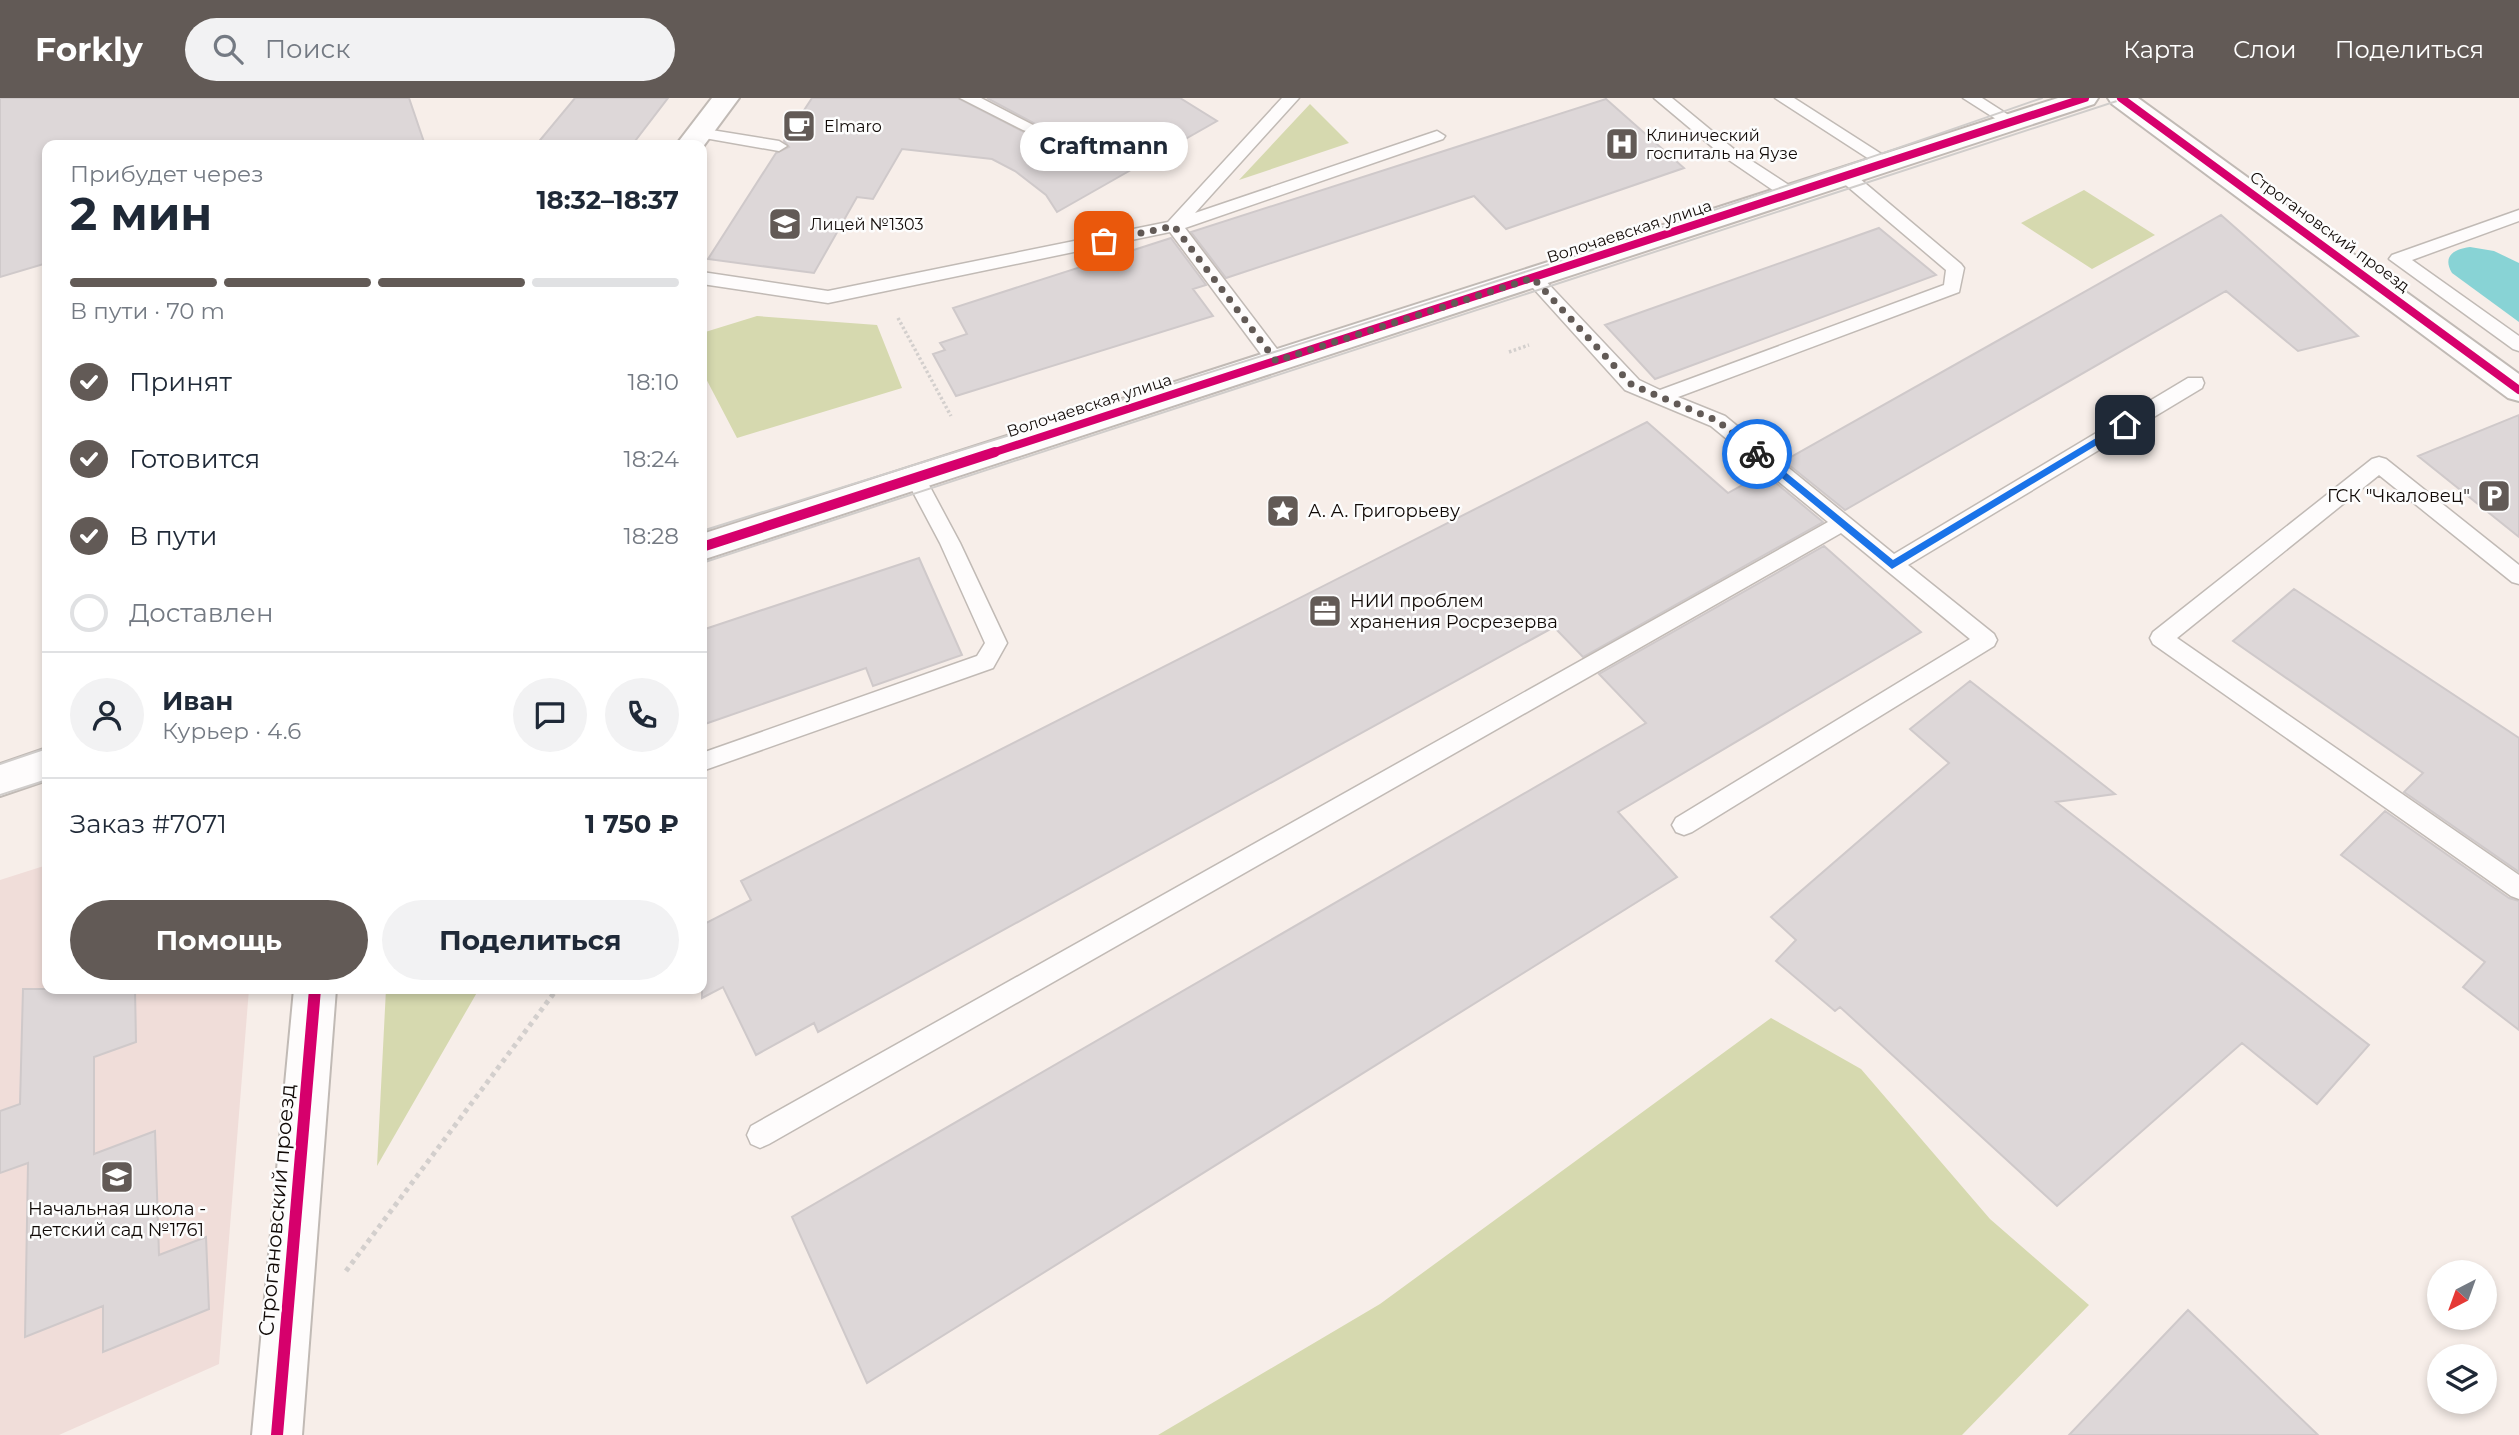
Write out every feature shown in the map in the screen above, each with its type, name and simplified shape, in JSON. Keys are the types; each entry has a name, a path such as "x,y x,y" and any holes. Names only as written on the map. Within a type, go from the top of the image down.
{"street":[{"path":"694,139 726,98"},
{"name":"Волочаевская улица","path":"707,545 2085,98"},
{"name":"Строгановский проезд","path":"2120,98 2519,390"},
{"path":"0,780 42,766"},
{"name":"Строгановский проезд","path":"268,1426 314,994"}],"lane":[{"path":"968,98 1029,127"},
{"path":"1174,226 1291,98"},
{"path":"1662,98 1729,153 1792,195"},
{"path":"1783,98 1889,163"},
{"path":"1971,98 2013,123"},
{"path":"707,279 828,297 1174,226 1437,136"},
{"path":"707,140 779,146"},
{"path":"1660,397 1953,288 1955,268 1847,177"},
{"path":"2519,215 2398,259 2519,345"},
{"path":"1174,226 1276,361"},
{"path":"1533,278 1632,385 1718,421 1986,640 1684,825"},
{"path":"1892,565 2195,383"},
{"path":"2519,576 2379,464 2161,638 2519,888"},
{"path":"707,760 985,663 996,643 950,542 915,477"},
{"path":"760,1135 1842,523"}],"path":[{"path":"881,286 951,416"},
{"path":"1509,352 1529,345"},
{"path":"339,1281 553,994"}],"shaded area":[{"name":"Начальная школа - детский сад №1761","path":"42,867 42,994 249,994 219,1364 59,1435 0,1435 0,880"}],"green space":[{"path":"1310,104 1349,143 1239,180"},
{"path":"2084,190 2155,235 2092,269 2021,223"},
{"path":"757,316 877,325 902,388 737,438 707,381 707,331"},
{"path":"386,994 476,994 377,1166"},
{"path":"1771,1018 1861,1069 1990,1219 2089,1305 1962,1435 1158,1435 1380,1304"}],"water":[{"path":"2470,247 2494,251 2519,263 2519,322 2452,273 2448,262 2451,254"}],"building":[{"path":"0,98 409,98 423,140 42,140 42,264 0,277"},
{"path":"575,98 668,98 636,140 540,140"},
{"path":"812,98 958,98 1028,134 1039,126 987,98 1180,98 1217,121 1057,212 1046,195 1015,171 992,159 902,149 873,199 857,197 814,273 708,259 776,153 789,147 784,141"},
{"path":"1606,99 1684,168 1506,229 1474,196 1226,278 1191,232"},
{"path":"2221,215 2358,336 2298,351 2226,291 1845,510 1784,461"},
{"path":"1879,228 1936,275 1655,379 1605,325"},
{"path":"1171,238 1206,285 1193,289 1213,316 956,396 933,354 945,350 940,343 967,334 953,308"},
{"name":"ГСК \"Чкаловец\"","path":"2519,415 2519,537 2418,456"},
{"path":"1647,422 1728,493 1764,473 1823,522 1583,657 1554,627 818,1032 814,1023 756,1055 723,987 702,998 702,994 707,994 707,922 751,900 741,881"},
{"path":"1824,546 1921,632 1618,812 1677,877 867,1383 792,1217 1646,723 1599,674"},
{"path":"919,558 962,655 873,686 866,668 707,723 707,628"},
{"path":"2294,589 2519,738 2519,872 2404,792 2423,773 2233,641"},
{"path":"1970,681 2115,794 2056,802 2369,1045 2317,1104 2242,1043 2057,1206 1840,1007 1835,1011 1776,961 1796,940 1771,917 1949,763 1910,729"},
{"path":"2385,811 2509,898 2519,901 2519,1030 2463,987 2485,962 2341,855"},
{"path":"23,989 42,989 42,994 135,994 136,1042 94,1057 94,1154 155,1131 159,1255 206,1237 209,1309 103,1352 103,1306 25,1337 28,1163 0,1173 0,1111 20,1104"},
{"path":"2188,1310 2318,1435 2069,1435"}],"tram line":[{"path":"707,529 1541,267 2042,98"},
{"path":"707,561 2126,98"},
{"path":"0,764 42,750"},
{"path":"0,795 42,782"}],"cycle path":[{"path":"707,545 2085,98"},
{"path":"2121,98 2519,390"},
{"path":"277,1435 315,994"}],"way so far":[{"path":"1104,241 1174,226 1276,361 1533,278 1632,385 1718,421 1757,454"}],"place":[{"name":"Elmaro","path":"799,126"},
{"name":"Клинический госпиталь на Яузе","path":"1622,144"},
{"name":"Лицей №1303","path":"785,224"},
{"name":"Craftmann","path":"1104,241"},
{"name":"ГСК \"Чкаловец\"","path":"2494,496"},
{"name":"А. А. Григорьеву","path":"1283,511"},
{"name":"НИИ проблем хранения Росрезерва","path":"1325,611"},
{"name":"Начальная школа - детский сад №1761","path":"117,1177"}],"route":[{"path":"1757,454 1892,565 2125,425"}]}
